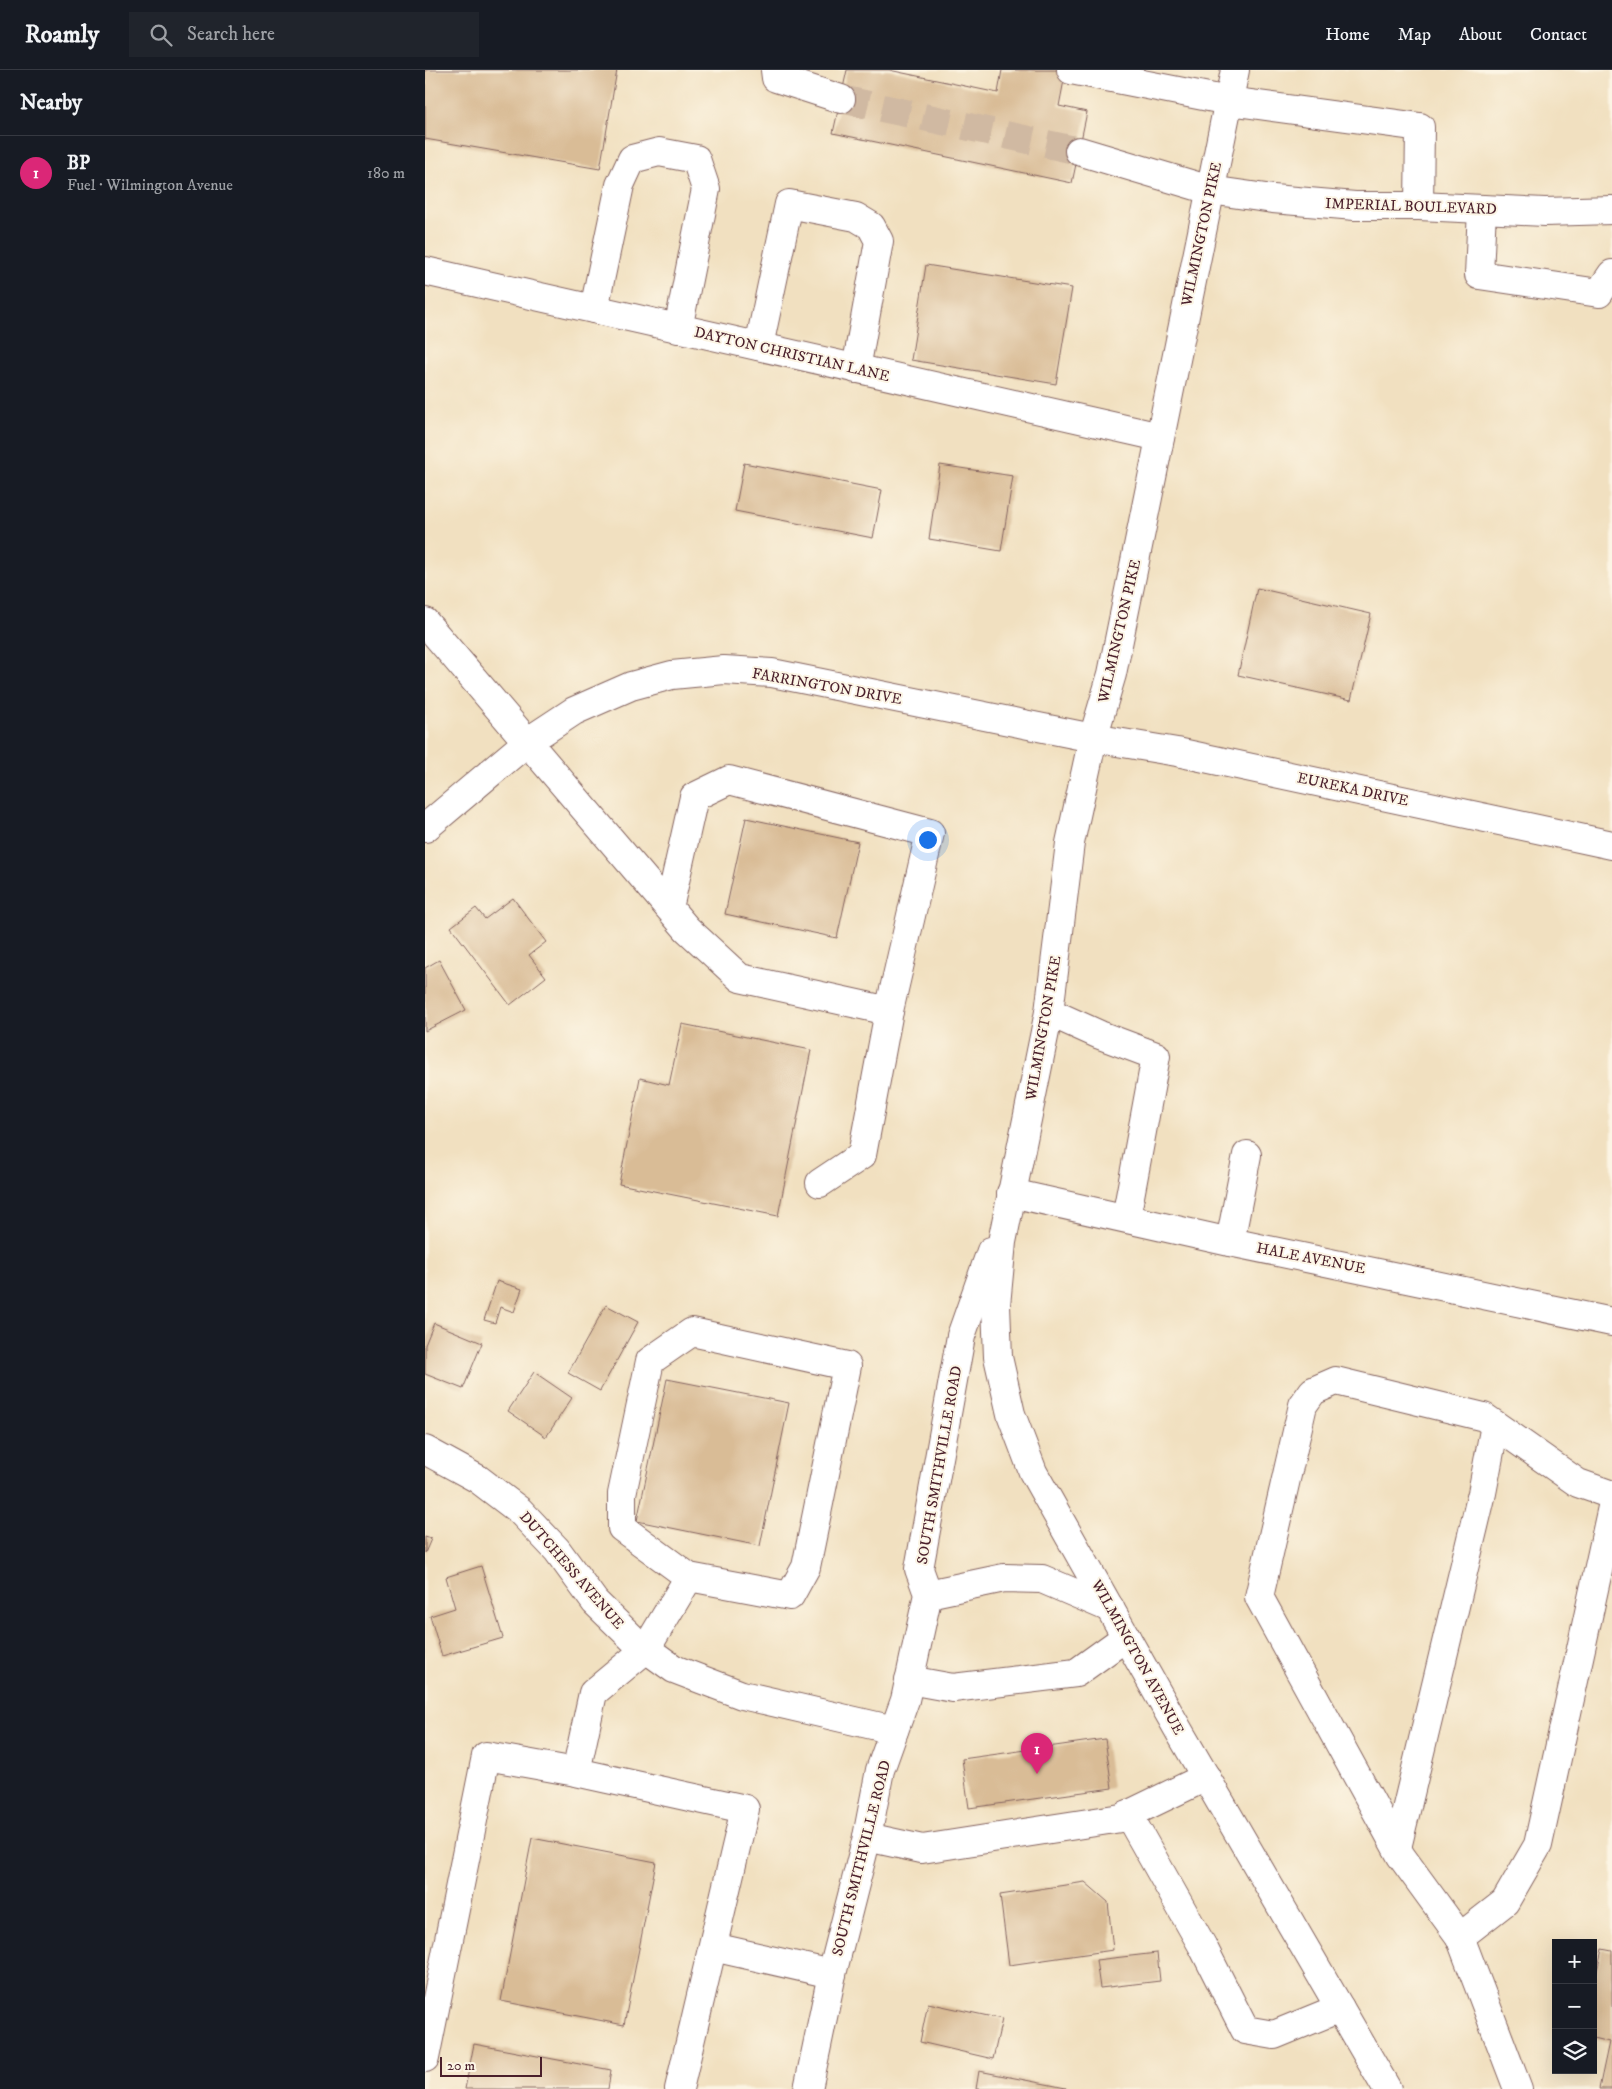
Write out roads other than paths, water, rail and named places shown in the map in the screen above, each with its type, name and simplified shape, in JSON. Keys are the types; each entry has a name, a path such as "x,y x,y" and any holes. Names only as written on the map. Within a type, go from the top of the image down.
{"street":[{"path":"775,70 776,78 841,99"},
{"path":"1071,70 1229,101 1420,128 1419,206"},
{"name":"WILMINGTON PIKE","path":"1011,1193 1049,1012 1070,843 1093,738 1112,674 1235,70"},
{"name":"IMPERIAL BOULEVARD","path":"1079,151 1210,190 1273,199 1355,206 1419,206 1545,212 1612,210"},
{"path":"594,309 620,185 632,159 659,152 695,159 705,189 678,329"},
{"path":"759,346 789,204 856,217 871,226 879,241 856,369"},
{"path":"1482,209 1479,275 1599,293 1612,274"},
{"name":"DAYTON CHRISTIAN LANE","path":"427,279 594,309 1160,437"},
{"path":"425,622 687,929 740,978 889,1011"},
{"name":"FARRINGTON DRIVE","path":"425,828 527,742 573,711 631,686 672,675 724,670 772,673 1093,738"},
{"name":"EUREKA DRIVE","path":"1093,738 1177,752 1607,836"},
{"path":"669,908 694,797 729,780 931,833 889,1011 862,1155 820,1183"},
{"path":"1049,1012 1100,1035 1155,1056 1126,1218"},
{"path":"1230,1242 1247,1155"},
{"name":"HALE AVENUE","path":"1011,1193 1230,1242 1612,1322"},
{"name":"SOUTH SMITHVILLE ROAD","path":"808,2089 832,1974 867,1836 880,1770 905,1700 928,1594 919,1569 961,1336 1011,1193"},
{"name":"WILMINGTON AVENUE","path":"1011,1193 1002,1242 996,1305 998,1357 1011,1414 1033,1472 1206,1777 1387,2089"},
{"path":"692,1332 847,1366 806,1567 790,1596 689,1577 622,1528 622,1494 650,1361 692,1332"},
{"path":"1518,2089 1460,1936 1397,1848 1259,1597 1303,1405 1313,1391 1336,1381 1484,1417 1578,1483 1612,1496"},
{"path":"1397,1848 1482,1493 1495,1425"},
{"name":"DUTCHESS AVENUE","path":"425,1450 479,1479 520,1511 557,1550 595,1602 635,1640 674,1669 742,1695 894,1730"},
{"path":"1460,1936 1505,1902 1538,1845 1612,1507"},
{"path":"576,1772 593,1693 647,1649 689,1577"},
{"path":"928,1594 1003,1578 1042,1579 1110,1608"},
{"path":"909,1680 953,1688 1076,1673 1126,1636"},
{"path":"425,2058 486,1756 576,1772 745,1809 679,2089"},
{"path":"867,1836 922,1849 1121,1818 1206,1777"},
{"path":"1128,1814 1203,1946 1245,2030 1274,2035 1340,2008"},
{"path":"713,1947 832,1974"}],"tunnel":[{"path":"841,99 1079,151"}],"place":[{"name":"BP","path":"1037,1774"}]}
